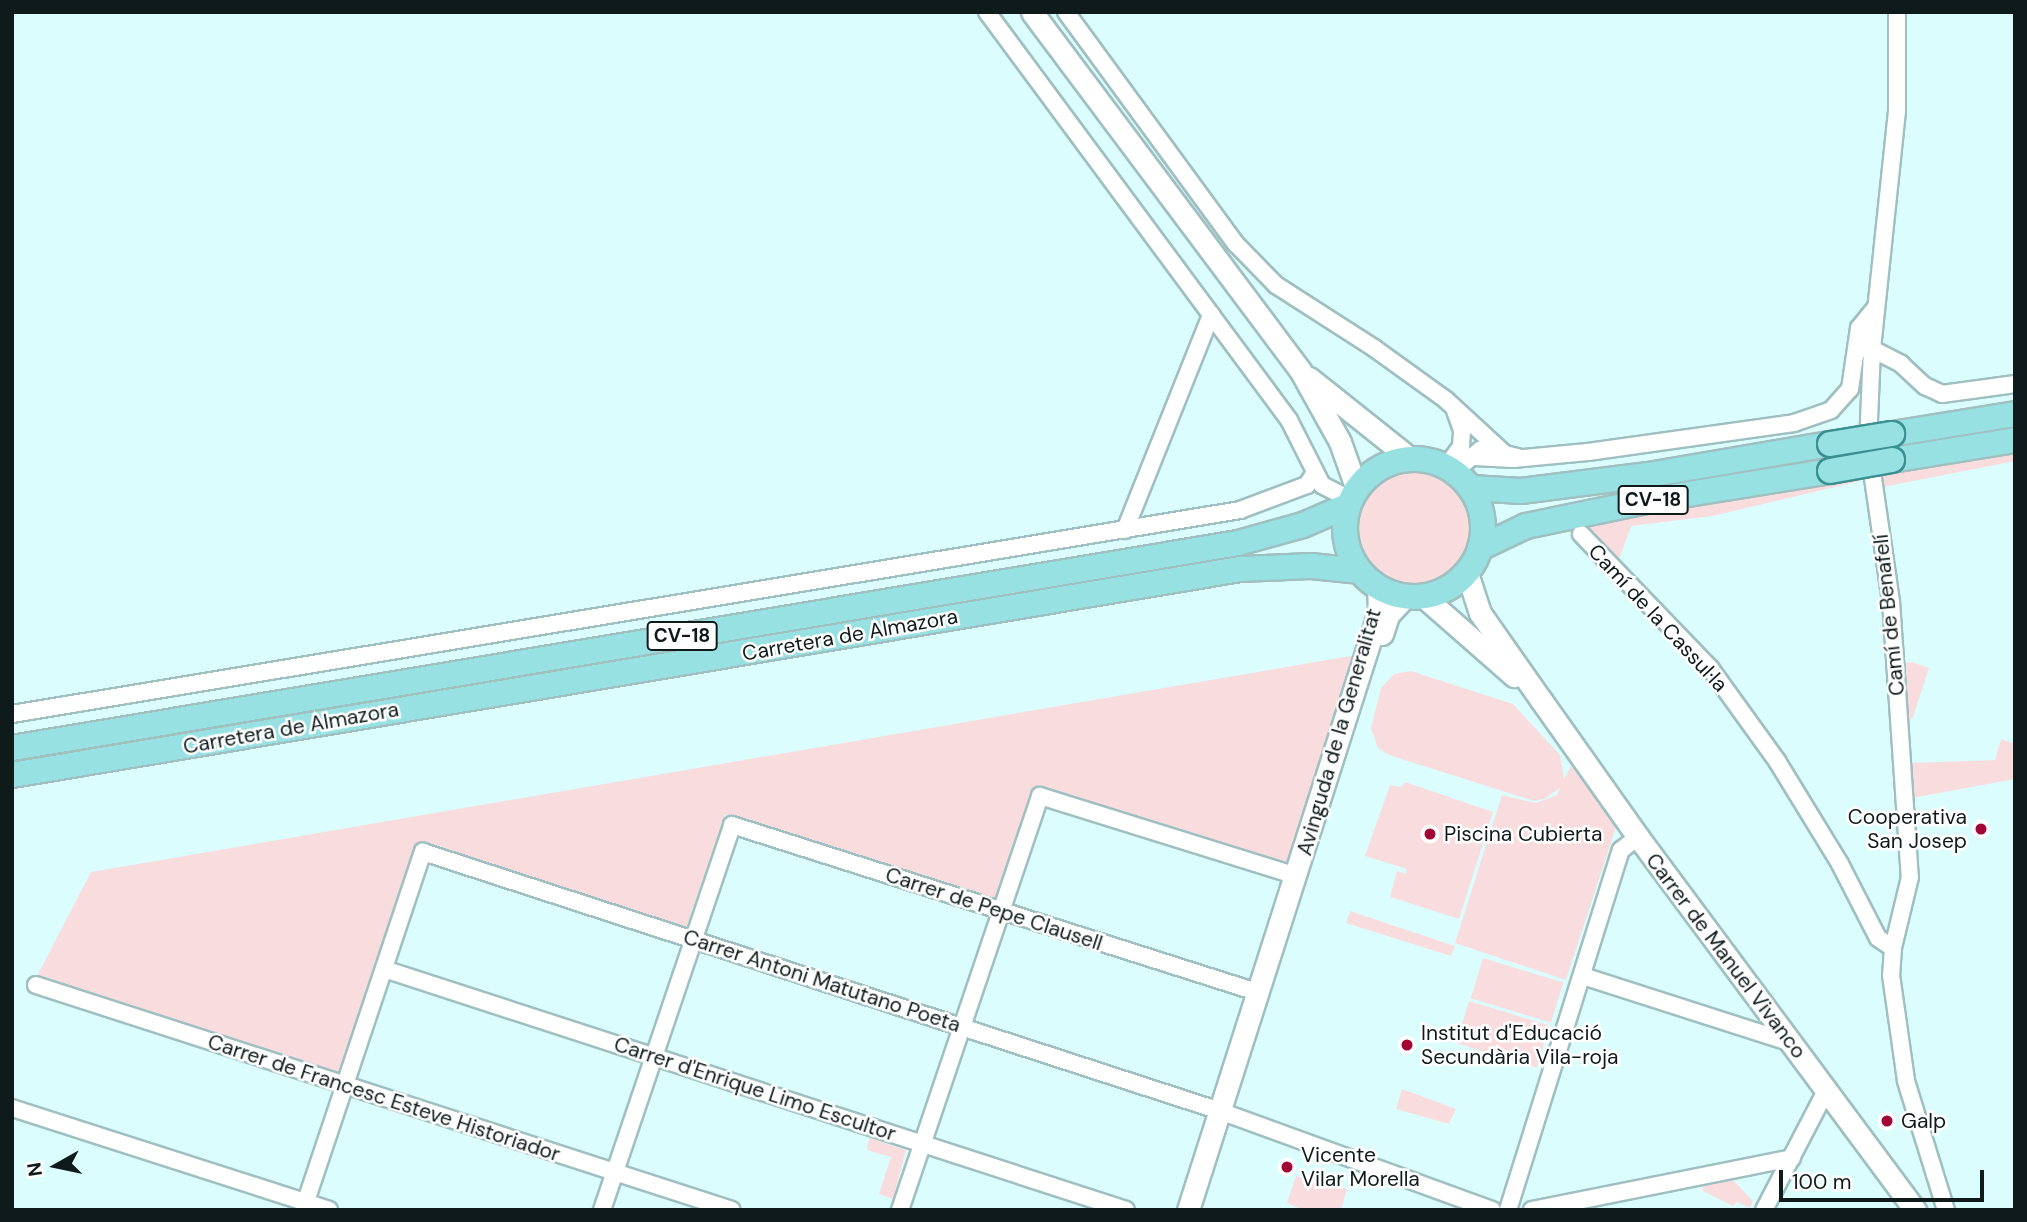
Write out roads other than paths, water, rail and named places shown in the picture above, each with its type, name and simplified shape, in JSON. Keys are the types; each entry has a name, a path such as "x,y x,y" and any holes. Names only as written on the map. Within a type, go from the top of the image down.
{"main road":[{"name":"CV-18","path":"1351,497 1389,461 1410,459 1462,471 1521,491 1648,475 2015,414"},
{"name":"CV-18","path":"1480,548 1526,526 1651,500 2015,440"},
{"path":"1351,497 1345,540 1359,571 1378,587 1414,597 1447,589 1467,573 1480,548 1483,517 1462,471"},
{"name":"Carretera de Almazora","path":"12,748 1238,543 1303,525 1351,497"},
{"name":"Carretera de Almazora","path":"12,775 1241,569 1311,566 1359,571"}],"street":[{"path":"987,12 1289,420 1314,474 1322,485 1351,497"},
{"path":"1032,12 1300,370 1340,442 1351,497"},
{"path":"1066,12 1235,243 1276,285 1374,348 1512,455"},
{"name":"Camí de Benafelí","path":"1897,12 1897,111 1872,349 1868,444 1891,601 1909,871 1893,948 1891,975 1899,1046 1917,1119 1946,1210"},
{"path":"1462,471 1512,455 1588,452 1794,423 1832,410 1850,389 1858,328 1876,307"},
{"path":"1125,530 1211,315"},
{"path":"1855,359 1864,348 1872,349 1901,363 1926,386 1942,394 2015,384"},
{"path":"1300,370 1410,459"},
{"path":"1452,406 1462,430 1462,471"},
{"path":"1461,446 1472,434 1485,435"},
{"path":"1462,471 1485,435"},
{"path":"12,714 1240,510 1307,485 1314,474"},
{"name":"Camí de la Cassul·la","path":"1581,534 1710,668 1777,761 1840,864 1878,938 1893,948"},
{"name":"Carrer de Manuel Vivanco","path":"1467,573 1480,613 1541,700 1638,837 1914,1210"},
{"name":"Avinguda de la Generalitat","path":"1300,877 1379,612 1378,587"},
{"name":"Carrer de Manuel Vivanco","path":"1414,597 1541,700"},
{"name":"Avinguda de la Generalitat","path":"1197,1210 1262,994 1388,615 1414,597"},
{"path":"900,1210 1040,796 1300,877"},
{"name":"Carrer de Pepe Clausell","path":"693,940 732,825 1262,994"},
{"path":"1508,1210 1621,850 1638,837"},
{"name":"Carrer Antoni Matutano Poeta","path":"384,969 423,852 1224,1113 1492,1210"},
{"path":"601,1210 693,940"},
{"path":"304,1206 384,969"},
{"name":"Carrer d'Enrique Limo Escultor","path":"384,969 1126,1210"},
{"path":"1583,976 1792,1043"},
{"name":"Carrer de Francesc Esteve Historiador","path":"36,985 732,1210"},
{"path":"1764,1210 1826,1091"},
{"path":"12,1108 304,1206 329,1210"},
{"name":"Avinguda de la Generalitat","path":"1188,1210 1224,1113"},
{"path":"1532,1210 1792,1158"},
{"path":"1939,1192 1939,1210"}],"place":[{"name":"Cooperativa San Josep","path":"1981,829"},
{"name":"Piscina Cubierta","path":"1430,834"},
{"name":"Institut d'Educació Secundària Vila-roja","path":"1407,1045"},
{"name":"Galp","path":"1887,1121"},
{"name":"Vicente Vilar Morella","path":"1287,1167"}]}
